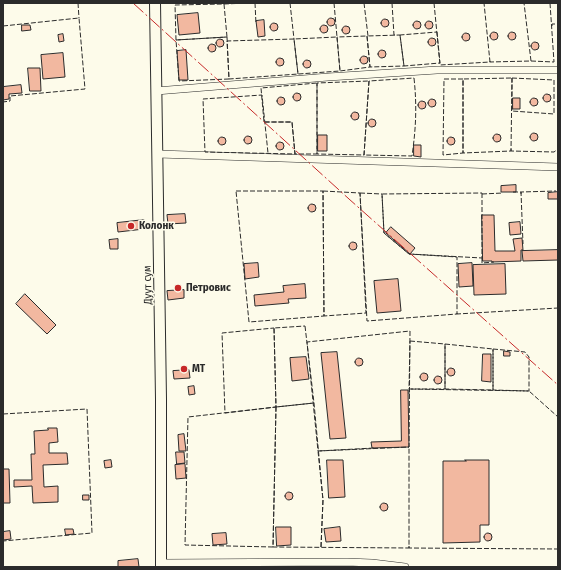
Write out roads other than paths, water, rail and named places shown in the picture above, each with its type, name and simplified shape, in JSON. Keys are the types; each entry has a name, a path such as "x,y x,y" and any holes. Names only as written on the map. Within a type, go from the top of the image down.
{"main road":[{"name":"Дуут сум","path":"155,3 161,399 161,565"}],"street":[{"path":"156,91 437,70 558,70"},
{"path":"158,154 558,167"},
{"path":"161,565 347,562 404,567"}],"place":[{"name":"Колонк","path":"131,226"},
{"name":"Петровиc","path":"178,288"},
{"name":"MT","path":"184,369"}]}
